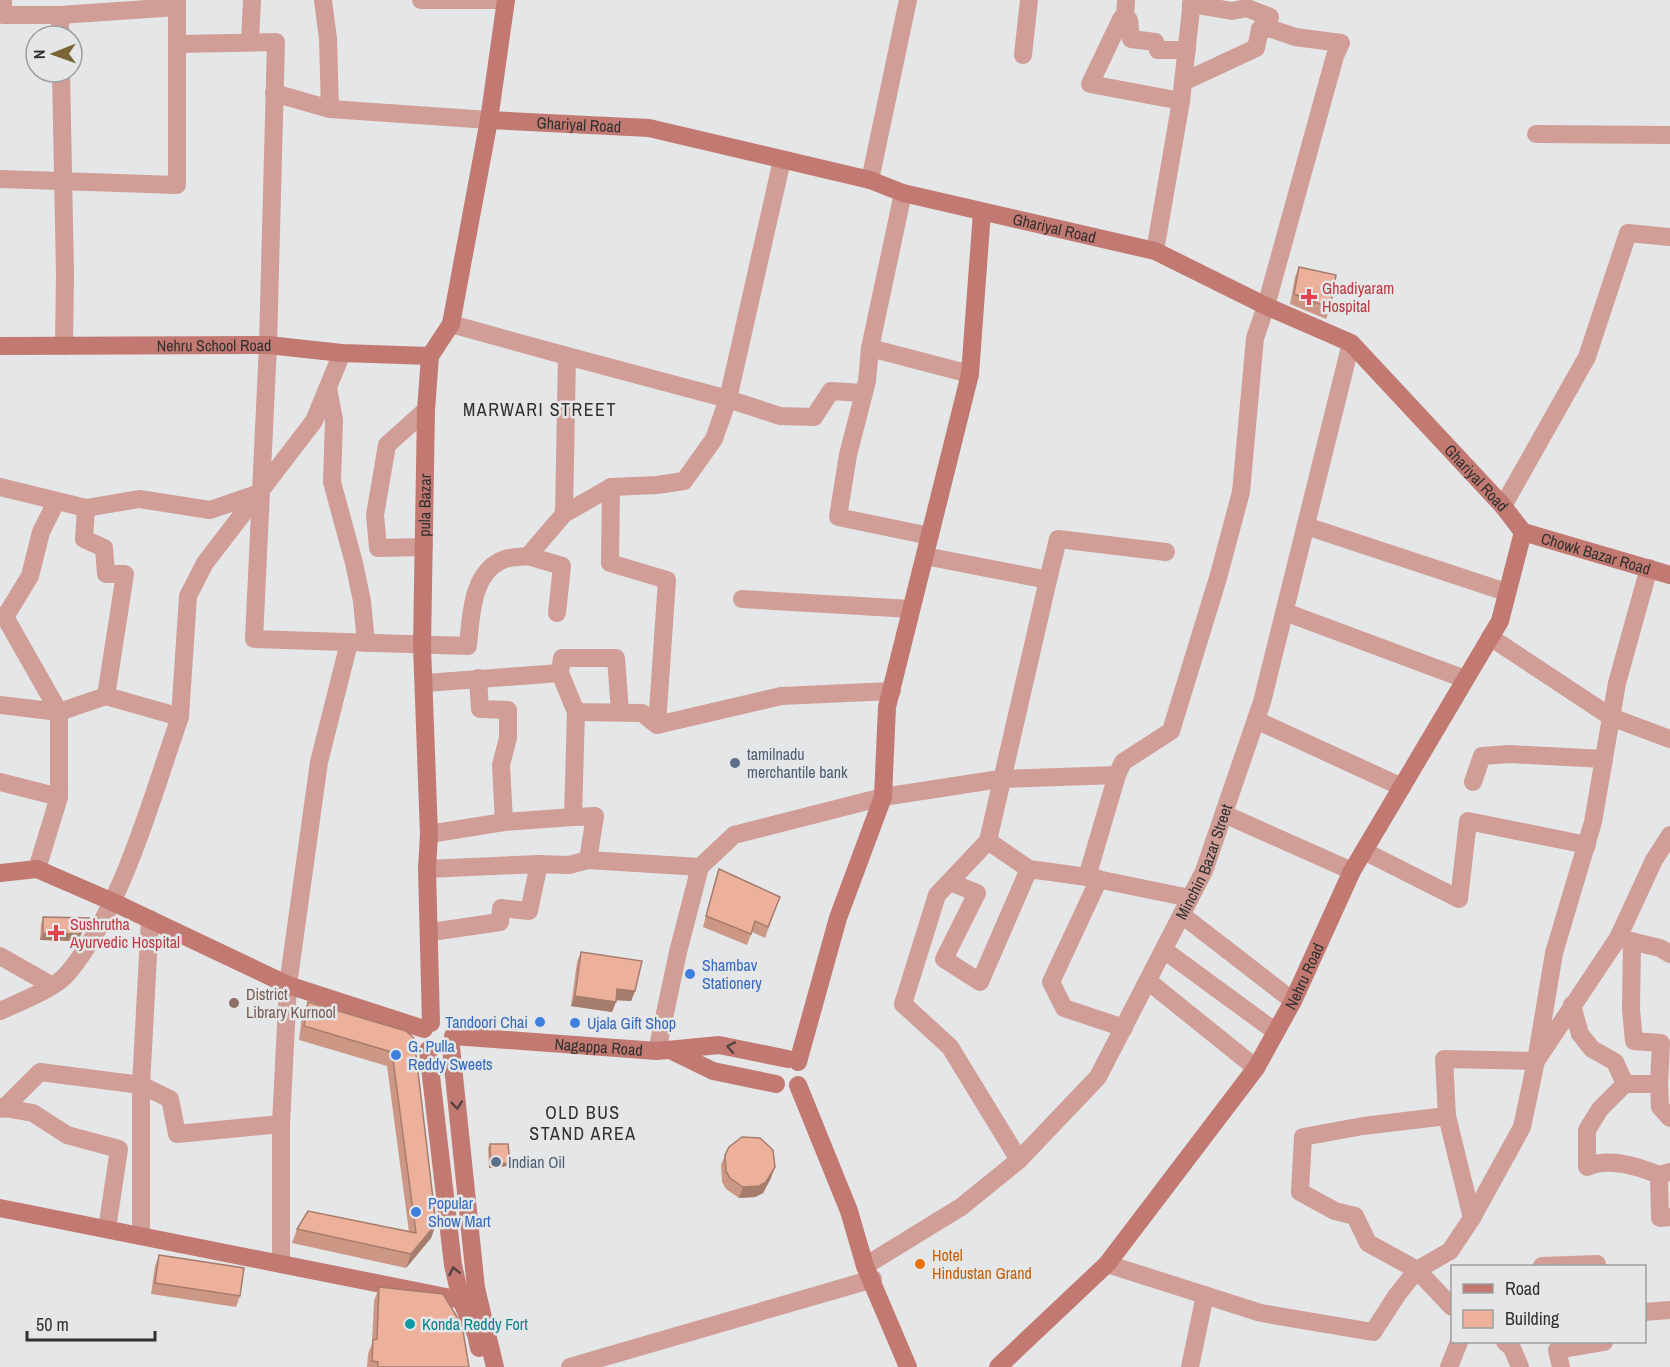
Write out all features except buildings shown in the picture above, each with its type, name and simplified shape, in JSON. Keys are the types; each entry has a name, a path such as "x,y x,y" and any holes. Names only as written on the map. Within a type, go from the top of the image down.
{"street":[{"path":"0,178 177,186 177,4 60,15 3,15 3,0"},
{"path":"250,42 252,0"},
{"path":"323,0 328,39 330,109"},
{"path":"421,0 506,0"},
{"name":"pula Bazar","path":"427,1026 431,932 427,869 429,834 422,646 426,410 430,356 451,324 489,120 506,0"},
{"path":"870,180 908,0"},
{"path":"1023,55 1029,0"},
{"path":"1125,19 1126,0"},
{"path":"1155,251 1181,101 1183,82 1187,50 1192,2 1232,11 1246,8 1270,17 1260,30 1256,48 1183,82"},
{"path":"60,15 60,24"},
{"path":"1125,19 1121,19 1090,84 1181,101"},
{"path":"1125,19 1129,20 1131,39 1155,42 1158,50 1187,50"},
{"path":"1124,1028 1064,1008 1051,982 1093,878 1117,775 1124,762 1171,731 1218,578 1241,492 1255,338 1341,43 1295,37 1272,29 1260,30"},
{"path":"178,44 276,42 268,345 254,639 468,646 473,602 485,573 504,559 528,556 562,566 557,613"},
{"path":"61,84 64,346"},
{"path":"274,93 330,109 489,120"},
{"name":"Ghariyal Road","path":"489,120 650,128 870,180 903,193 1155,251 1266,306 1351,343 1503,506 1523,532"},
{"path":"1536,134 1670,135"},
{"path":"528,556 564,514 611,487 684,481 714,439 728,399 782,160"},
{"path":"903,193 870,348 864,393 848,455 838,517 930,536"},
{"path":"793,1061 838,918 883,797 888,707 970,374 982,212"},
{"path":"1503,506 1587,357 1628,233 1670,237"},
{"path":"451,324 728,399 780,416 814,417 831,391 864,393"},
{"name":"Minchin Bazar Street","path":"570,1367 869,1273 961,1207 1019,1160 1098,1077 1204,871 1224,814 1256,720 1351,343"},
{"name":"Nehru School Road","path":"0,346 268,345 342,353 430,356"},
{"path":"870,348 970,374"},
{"path":"0,1011 51,985 67,974 113,902 180,717 188,596 205,563 314,421 342,353"},
{"path":"564,514 567,356"},
{"path":"280,1264 282,1124 288,985 320,762 357,643 362,602 354,562 332,482 333,420 328,388"},
{"path":"424,547 378,548 375,515 387,445 426,410"},
{"path":"0,487 86,508 139,499 210,510 260,493"},
{"path":"611,487 610,563 667,580 657,725"},
{"path":"37,869 58,797 59,712 2,617 30,576 41,532 56,502"},
{"path":"86,508 84,539 104,548 106,574 125,574 106,696"},
{"path":"1306,526 1506,592"},
{"name":"Chowk Bazar Road","path":"1523,532 1670,574"},
{"name":"Nehru Road","path":"998,1367 1107,1264 1256,1068 1293,1000 1352,872 1500,621 1523,532"},
{"path":"1019,1160 950,1047 903,1004 937,895 988,841 1000,779 1058,539 1166,552"},
{"path":"925,556 1048,580"},
{"path":"1107,1264 1261,1313 1373,1332 1397,1295 1417,1270 1450,1251 1472,1218 1522,1127 1554,953 1587,845 1617,683 1649,568"},
{"path":"742,599 911,609"},
{"path":"1285,612 1465,679"},
{"path":"1490,638 1611,717 1670,739"},
{"path":"573,817 576,712 560,673 562,658 616,658 620,712"},
{"path":"425,683 560,673"},
{"path":"478,678 480,709 508,710 508,738 501,765 504,822"},
{"path":"657,725 781,696 892,691"},
{"path":"0,705 59,712 106,696 180,717"},
{"path":"576,712 642,713 657,725"},
{"path":"1256,720 1402,787"},
{"path":"1473,782 1482,756 1509,754 1604,759"},
{"path":"664,1051 678,951 700,867 734,835 883,797 1000,779 1117,775"},
{"path":"0,782 58,797"},
{"path":"1224,814 1352,872"},
{"path":"429,834 504,822 595,816 588,860"},
{"path":"1364,851 1459,899 1468,821 1587,845"},
{"path":"1536,1060 1572,1005 1625,939 1654,860 1670,836"},
{"path":"988,841 1029,869 1093,878 1186,906 1293,1000"},
{"path":"427,869 539,864 569,865 588,860 700,867"},
{"path":"431,932 500,922 501,908 529,911 539,864"},
{"path":"0,873 37,869 113,902 288,985 427,1026 446,1024 452,1042 470,1300 483,1367"},
{"path":"950,882 977,893 944,959 980,982 1029,869"},
{"path":"141,1236 141,1085 150,920"},
{"path":"1625,939 1660,948 1670,954"},
{"path":"1625,939 1634,1041 1661,1043 1660,1107 1670,1118"},
{"path":"1164,950 1276,1032"},
{"path":"0,956 51,985"},
{"path":"1148,981 1256,1068"},
{"path":"1572,1005 1580,1034 1592,1049 1615,1062 1625,1084"},
{"path":"427,1026 422,1039 428,1050 453,1265 470,1300 495,1367"},
{"path":"428,1050 442,1053 452,1042"},
{"name":"Nagappa Road","path":"452,1042 664,1051"},
{"path":"664,1051 719,1045 793,1061 802,1076 798,1085 849,1211 869,1273 908,1367"},
{"path":"664,1051 713,1071 776,1084 785,1089 798,1085"},
{"path":"1472,1218 1447,1116 1444,1059 1536,1060"},
{"path":"776,1084 773,1074 776,1065 793,1061"},
{"path":"2,1108 40,1072 141,1085 170,1099 177,1134 282,1124"},
{"path":"1659,1084 1625,1084 1600,1109 1587,1130 1587,1167 1597,1162 1637,1166 1664,1173 1660,1218 1670,1217"},
{"path":"2,1108 33,1113 67,1135 119,1149 107,1229"},
{"path":"1447,1116 1363,1126 1303,1137 1300,1192 1335,1211 1355,1215 1368,1243 1417,1270 1451,1306"},
{"path":"0,1208 470,1300"},
{"path":"1570,1265 1597,1265"},
{"path":"1190,1367 1205,1295"},
{"path":"1646,1312 1670,1310"},
{"path":"1449,1367 1458,1343"},
{"path":"1507,1343 1512,1348 1520,1367"},
{"path":"1561,1367 1557,1350 1594,1343"}],"place":[{"name":"Ghadiyaram Hospital","path":"1309,297"},
{"name":"tamilnadu merchantile bank","path":"735,763"},
{"name":"Sushrutha Ayurvedic Hospital","path":"56,933"},
{"name":"Shambav Stationery","path":"690,974"},
{"name":"District Library Kurnool","path":"234,1003"},
{"name":"Tandoori Chai","path":"540,1022"},
{"name":"Ujala Gift Shop","path":"575,1023"},
{"name":"G. Pulla Reddy Sweets","path":"396,1055"},
{"name":"Indian Oil","path":"496,1162"},
{"name":"Popular Show Mart","path":"416,1212"},
{"name":"Hotel Hindustan Grand","path":"920,1264"},
{"name":"Konda Reddy Fort","path":"410,1324"}],"district":[{"name":"MARWARI STREET","path":"540,410"},
{"name":"OLD BUS STAND AREA","path":"583,1123"}]}
